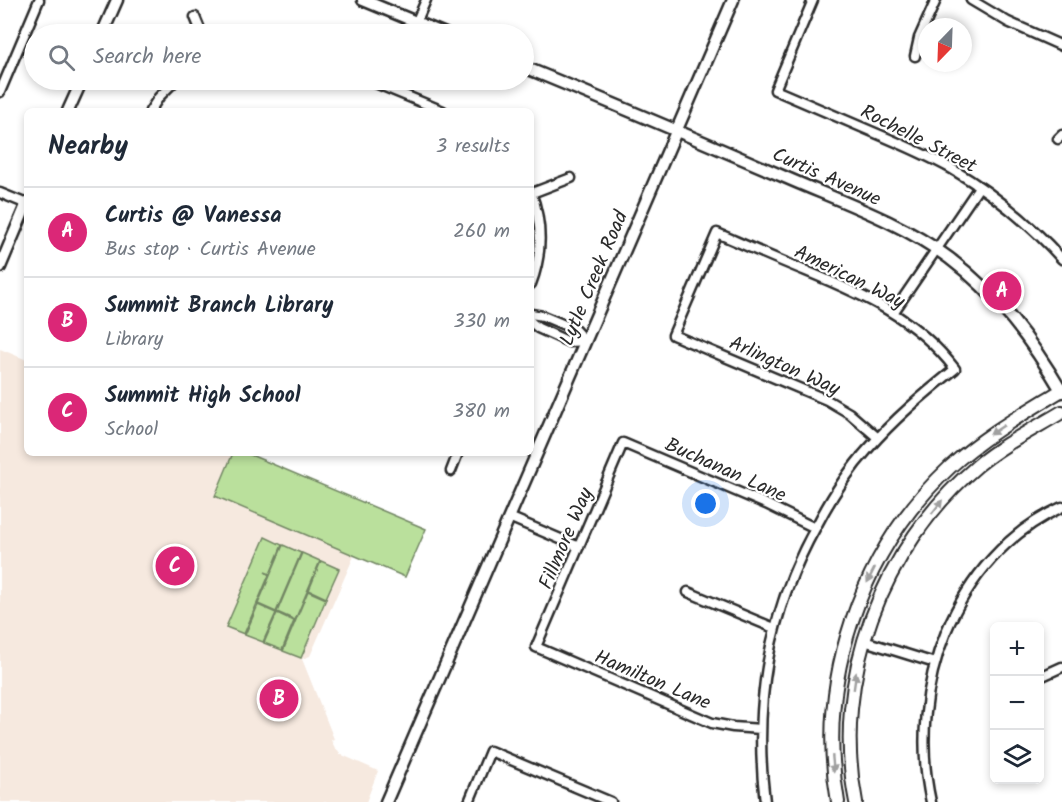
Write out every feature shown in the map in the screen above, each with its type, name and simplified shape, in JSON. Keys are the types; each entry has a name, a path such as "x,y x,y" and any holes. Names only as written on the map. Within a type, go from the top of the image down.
{"main road":[{"path":"838,802 832,753 833,712 839,669 856,609 886,546 911,510 950,467 982,440 1010,421 1062,391"},
{"path":"856,802 850,752 850,716 856,673 873,613 889,577 910,541 945,496 993,454 1062,412"}],"street":[{"path":"29,24 39,0"},
{"path":"106,24 117,0"},
{"path":"363,0 416,23 426,0"},
{"name":"Lytle Creek Road","path":"386,802 733,0"},
{"name":"Rochelle Street","path":"813,0 775,90 950,168 1024,222 1062,259"},
{"path":"915,56 919,38 936,0"},
{"path":"971,0 1008,22 1062,46"},
{"path":"195,17 198,24"},
{"path":"0,92 24,35"},
{"name":"Curtis Avenue","path":"534,71 676,130 911,233 975,279 1001,305 1026,336 1062,391"},
{"path":"69,108 77,90"},
{"path":"152,108 166,90"},
{"path":"392,90 436,108"},
{"path":"534,192 572,178"},
{"path":"893,312 979,187"},
{"path":"0,193 24,203"},
{"path":"534,204 540,240 534,276"},
{"path":"0,267 24,211"},
{"name":"American Way","path":"673,335 717,234 870,299 893,312 915,329 938,349 955,369 917,400 878,438"},
{"path":"534,314 574,329 585,341"},
{"path":"534,325 569,342 585,341"},
{"name":"Arlington Way","path":"673,335 834,403 878,438"},
{"path":"765,802 761,729 764,679 774,628 795,568 814,528 838,487 878,438"},
{"name":"Buchanan Lane","path":"623,442 766,504 814,528"},
{"name":"Fillmore Way","path":"536,647 623,442"},
{"path":"451,471 457,456"},
{"path":"931,802 925,767 924,727 935,663 950,621 978,576 1001,549 1014,536 1045,515 1062,507"},
{"path":"509,517 579,547"},
{"path":"688,592 774,628"},
{"path":"864,640 935,663"},
{"name":"Hamilton Lane","path":"536,647 712,723 761,729"},
{"path":"1042,676 1062,667"},
{"path":"469,802 490,751 593,799 611,802"}],"shaded area":[{"path":"0,349 24,359 24,456 253,456 426,529 405,577 354,556 310,656 302,659 334,739 331,740 336,750 378,771 366,802 0,802"}],"green space":[{"path":"232,456 253,456 426,529 405,577 215,496"},
{"path":"265,537 282,545 270,574 265,572 269,575 244,634 226,627"},
{"path":"283,545 301,553 276,612 258,604"},
{"path":"302,553 320,561 295,620 277,612"},
{"path":"321,561 339,569 326,598 309,590"},
{"path":"308,591 326,599 301,658 283,651"},
{"path":"258,605 276,613 263,642 245,635"},
{"path":"277,613 294,621 282,650 264,643"}],"place":[{"name":"Curtis @ Vanessa","path":"1002,291"},
{"name":"Summit High School","path":"175,566"},
{"name":"Summit Branch Library","path":"279,699"}]}
